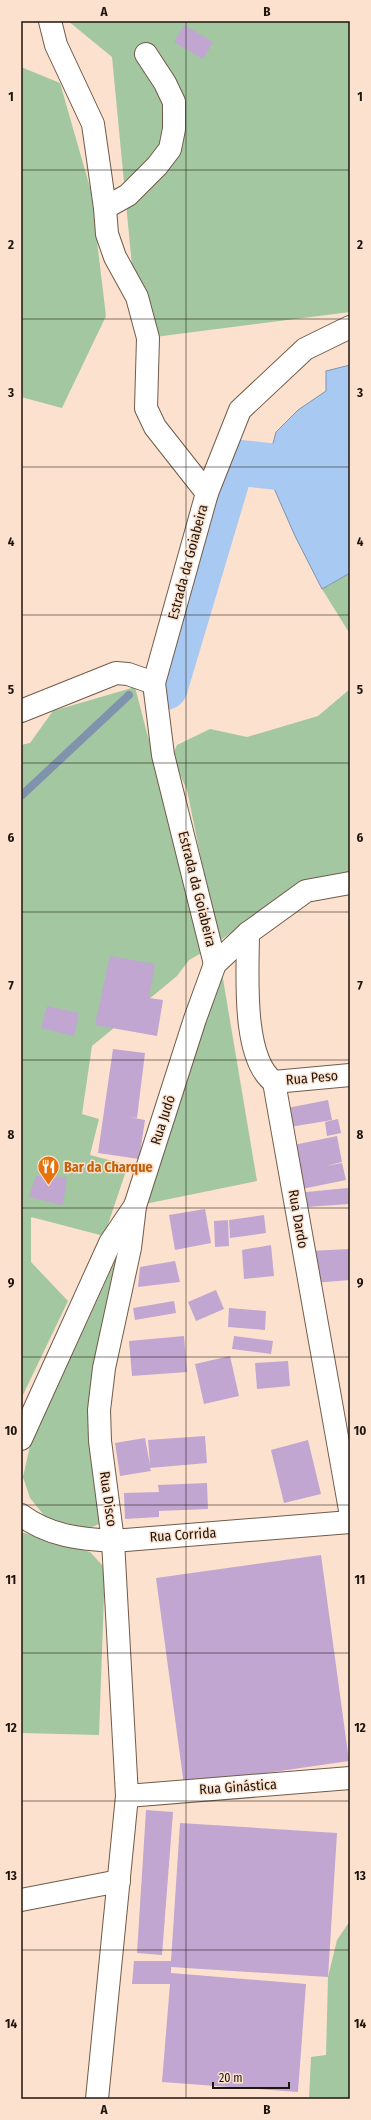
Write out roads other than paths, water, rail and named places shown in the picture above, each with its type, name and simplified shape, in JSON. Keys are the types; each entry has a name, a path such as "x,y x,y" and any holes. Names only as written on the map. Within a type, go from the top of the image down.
{"street":[{"name":"Estrada da Goiabeira","path":"50,21 56,45 93,124 105,208 107,234 115,257 137,297 148,338 146,408 155,427 207,493 154,683 163,755 215,964"},
{"path":"105,208 128,195 157,166 170,150 174,129 174,102 165,83 146,54"},
{"path":"207,493 240,410 305,349 350,328"},
{"path":"21,711 116,673 128,674 154,683"},
{"name":"Rua Judô","path":"21,1439 110,1243 135,1206 195,1019 215,964 248,933 306,891 350,883"},
{"name":"Rua Dardo","path":"248,933 248,1010 255,1053 267,1077 274,1082 350,1510"},
{"name":"Rua Peso","path":"274,1082 350,1075"},
{"name":"Rua Disco","path":"97,2099 127,1796 114,1541 100,1441 99,1410 104,1368 130,1248 135,1206"},
{"name":"Rua Corrida","path":"21,1516 46,1530 80,1539 114,1541 350,1522"},
{"name":"Rua Ginástica","path":"127,1796 350,1778"},
{"path":"21,1900 119,1881"}],"water":[{"path":"350,365 350,573 322,589 295,536 266,470 276,432 298,410 326,391 326,371"}],"waterway":[{"path":"165,687 232,462 350,475"},
{"path":"21,796 129,695"}],"place":[{"name":"Bar da Charque","path":"49,1186"}]}
